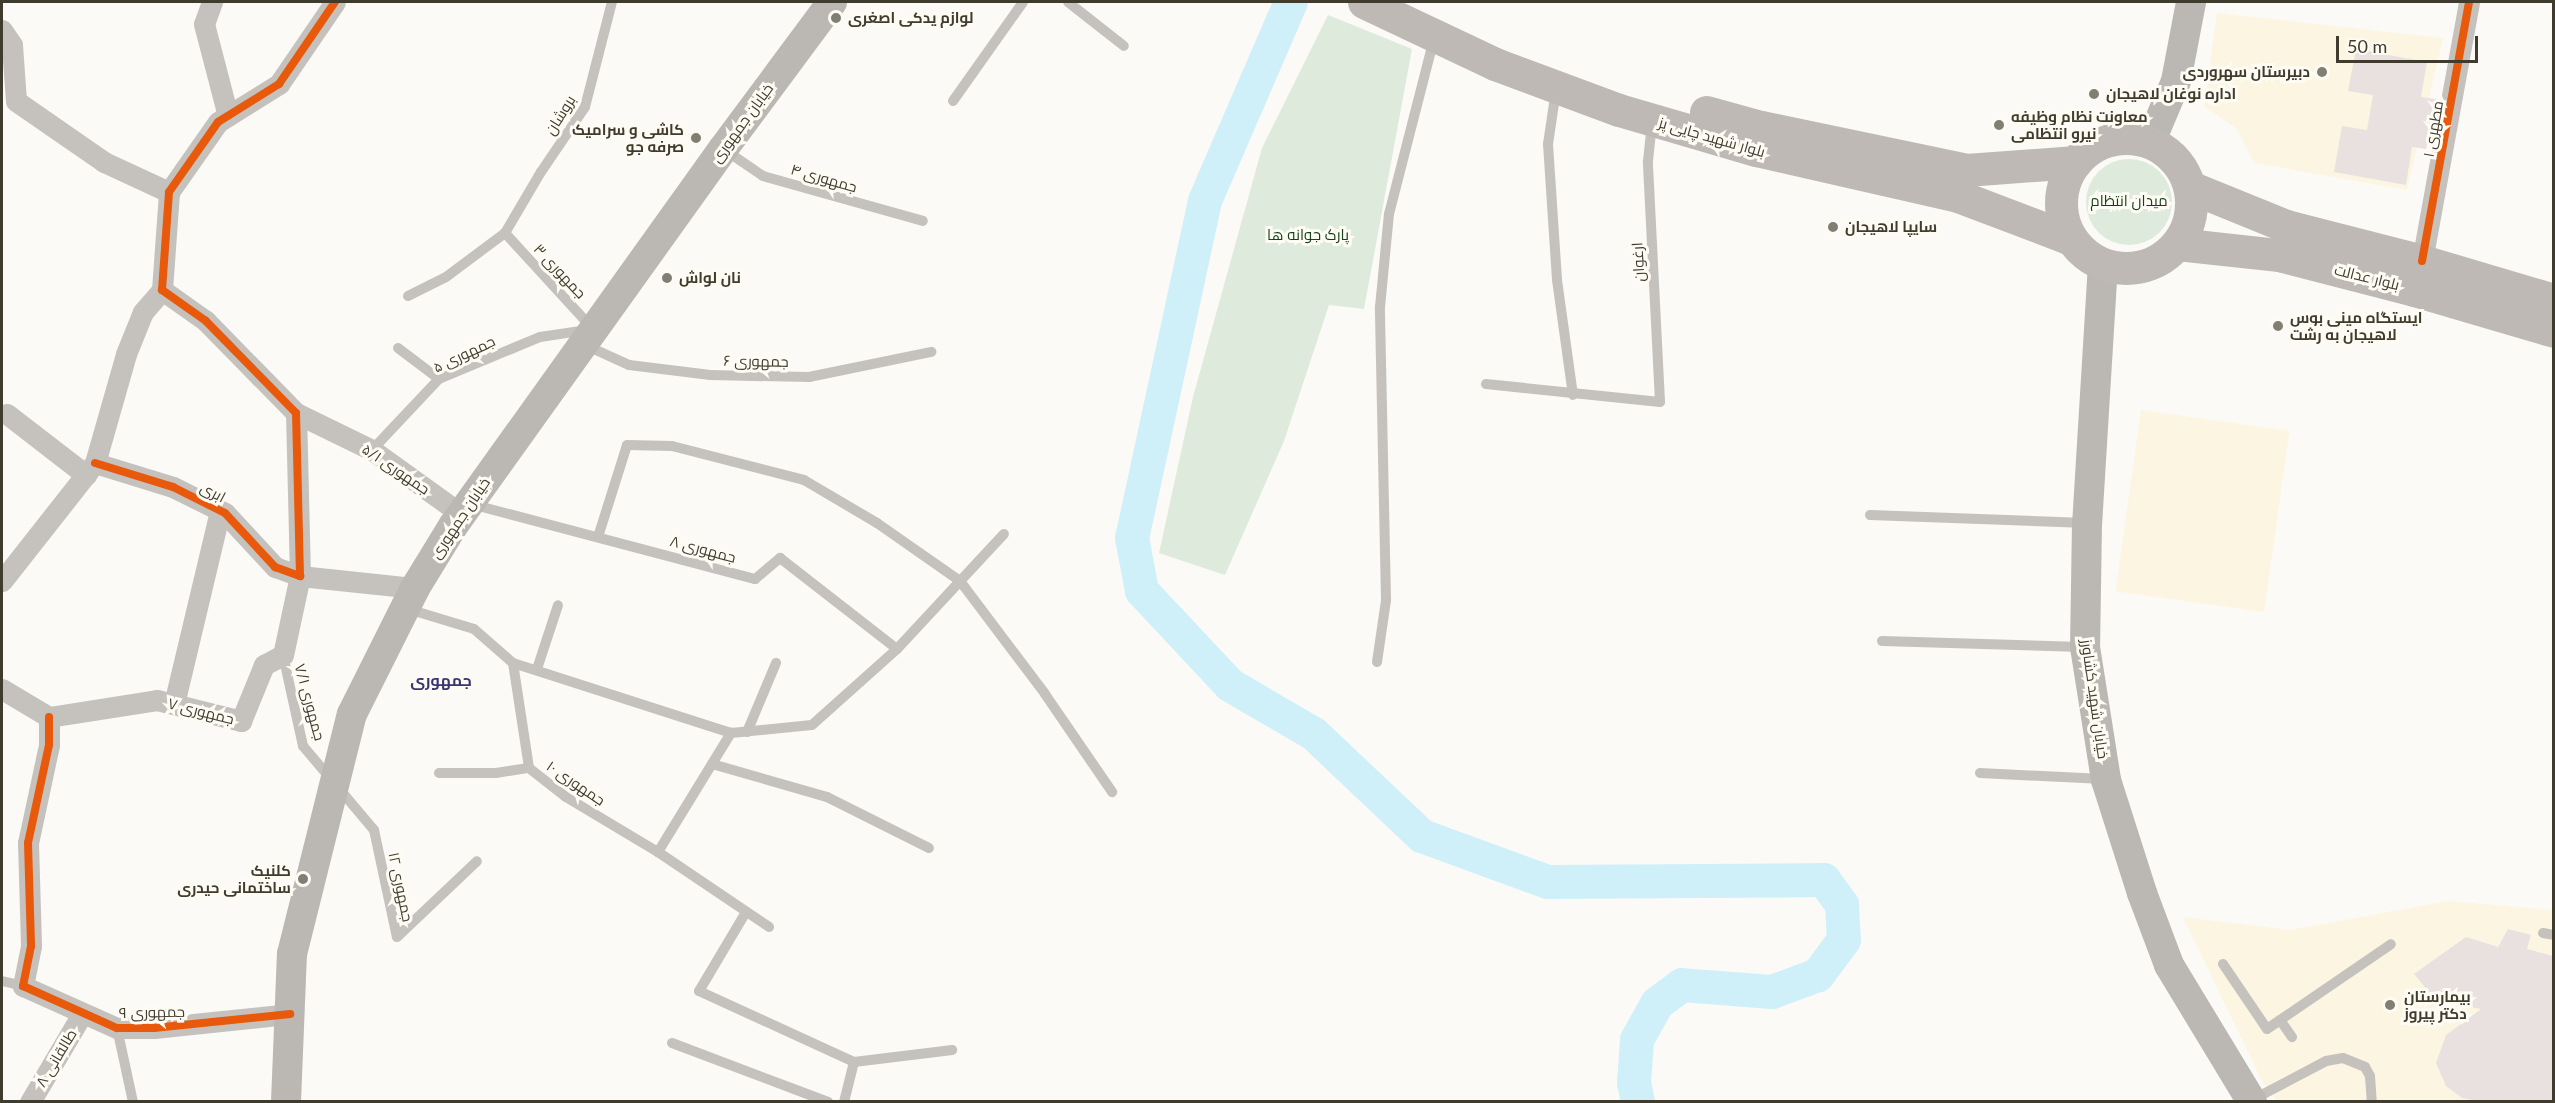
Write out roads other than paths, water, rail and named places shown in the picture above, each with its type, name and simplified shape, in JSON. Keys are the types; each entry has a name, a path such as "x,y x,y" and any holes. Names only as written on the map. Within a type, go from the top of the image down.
{"main road":[{"name":"بلوار شهید چایی پز","path":"1364,2 1495,64 1652,120 1756,150 1958,196 2072,239"},
{"name":"بلوار شهید چایی پز","path":"1415,2 1504,43 1626,89 1761,127 1966,170 2076,162"},
{"path":"2150,142 2176,81 2191,2"},
{"name":"خیابان جمهوری","path":"286,1101 292,954 352,714 410,598 465,509 723,148 826,9"},
{"path":"2130,138 2150,142 2168,153 2181,168 2190,186 2192,207 2187,227 2177,244 2162,258 2143,267 2123,269 2103,264 2085,254 2072,239 2063,220 2061,200 2065,180 2076,162 2091,149 2109,141 2130,138"},
{"name":"بلوار عدالت","path":"2190,186 2286,226 2422,261 2553,300"},
{"name":"بلوار عدالت","path":"2177,244 2279,255 2415,290 2553,331"},
{"name":"خیابان شهید کشاورز","path":"2103,264 2086,523 2085,647 2106,780 2142,893 2169,965 2251,1101"}],"street":[{"path":"212,2 204,24 228,116"},
{"path":"2,581 90,469 134,333 143,312 162,290 169,192 219,122 279,84 335,2"},
{"name":"مطهری ۱","path":"2422,261 2469,2"},
{"path":"2,30 12,45 16,100 104,162 169,192"},
{"name":"جمهوری ۵/۱","path":"162,290 206,321 296,413 372,450 465,509"},
{"path":"283,655 300,576 296,413"},
{"path":"7,414 90,469"},
{"name":"ابری","path":"90,469 173,487 220,511 275,567 300,576"},
{"path":"174,704 220,511"},
{"path":"300,576 410,598"},
{"name":"جمهوری ۷","path":"49,717 157,700 241,721 264,665 283,655"},
{"path":"2,689 49,717 49,745 28,843 31,946 23,986"},
{"name":"جمهوری ۹","path":"23,986 117,1028 154,1028 290,1014"},
{"name":"طالقانی ۸","path":"30,1101 82,1014"}],"lane":[{"name":"بروشان","path":"505,233 541,172 585,106 612,2"},
{"path":"953,101 1023,2"},
{"path":"1068,2 1124,46"},
{"path":"1377,662 1386,600 1381,438 1381,296 1389,214 1435,36"},
{"path":"1486,384 1574,395 1557,280 1548,144 1556,87"},
{"name":"ارغوان","path":"1574,395 1660,402 1648,161 1652,120"},
{"name":"جمهوری ۴","path":"723,148 763,176 924,221"},
{"path":"408,296 446,277 505,233"},
{"name":"جمهوری ۳","path":"505,233 588,336"},
{"name":"جمهوری ۶","path":"588,336 629,365 710,375 809,377 931,352"},
{"name":"جمهوری ۵","path":"372,450 439,379 540,337 588,336"},
{"path":"398,348 439,379"},
{"path":"598,537 627,445 672,446 804,480 877,523 960,581 1045,694 1112,792"},
{"name":"جمهوری ۸","path":"465,509 598,537 755,579 780,558 897,649"},
{"path":"1870,515 2086,523"},
{"path":"410,598 474,629 513,663 731,733 812,725 897,649 1004,534"},
{"path":"537,669 558,605"},
{"path":"1882,641 2085,647"},
{"name":"جمهوری ۷/۱","path":"283,655 303,746 335,783"},
{"name":"جمهوری ۱۰","path":"513,663 529,768 566,797 658,852 769,927"},
{"path":"747,732 776,663"},
{"path":"658,852 731,733"},
{"path":"712,764 827,797 929,848"},
{"path":"439,773 496,773 529,768"},
{"path":"1980,773 2106,780"},
{"name":"جمهوری ۱۲","path":"335,783 374,830 397,937 477,861"},
{"path":"746,912 699,991 854,1062 952,1050"},
{"path":"2223,964 2267,1029 2391,944"},
{"path":"2,981 23,986"},
{"path":"2280,1020 2292,1037"},
{"path":"117,1028 133,1101"},
{"path":"672,1043 828,1101"},
{"path":"2251,1101 2326,1061 2343,1058 2365,1067 2372,1084 2372,1101"},
{"path":"844,1101 854,1062"}],"waterway":[{"path":"1291,2 1205,201 1132,538 1142,591 1230,685 1314,734 1422,836 1548,882 1824,880 1842,905 1844,940 1818,975 1772,992 1682,985 1657,1004 1637,1040 1634,1083 1638,1102"}],"place":[{"name":"لوازم یدکی اصغری","path":"836,18"},
{"name":"دبیرستان سهروردی","path":"2322,72"},
{"name":"اداره نوغان لاهیجان","path":"2094,94"},
{"name":"معاونت نظام وظیفه نیرو انتظامی","path":"1999,125"},
{"name":"کاشی و سرامیک صرفه جو","path":"696,138"},
{"name":"سایپا لاهیجان","path":"1833,227"},
{"name":"نان لواش","path":"667,278"},
{"name":"ایستگاه مینی بوس لاهیجان به رشت","path":"2278,326"},
{"name":"کلنیک ساختمانی حیدری","path":"303,879"},
{"name":"بیمارستان دکتر پیروز","path":"2390,1005"}],"district":[{"name":"جمهوری","path":"441,680"}],"park label":[{"name":"میدان انتظام","path":"2129,201"},
{"name":"پارک جوانه ها","path":"1308,235"}]}
